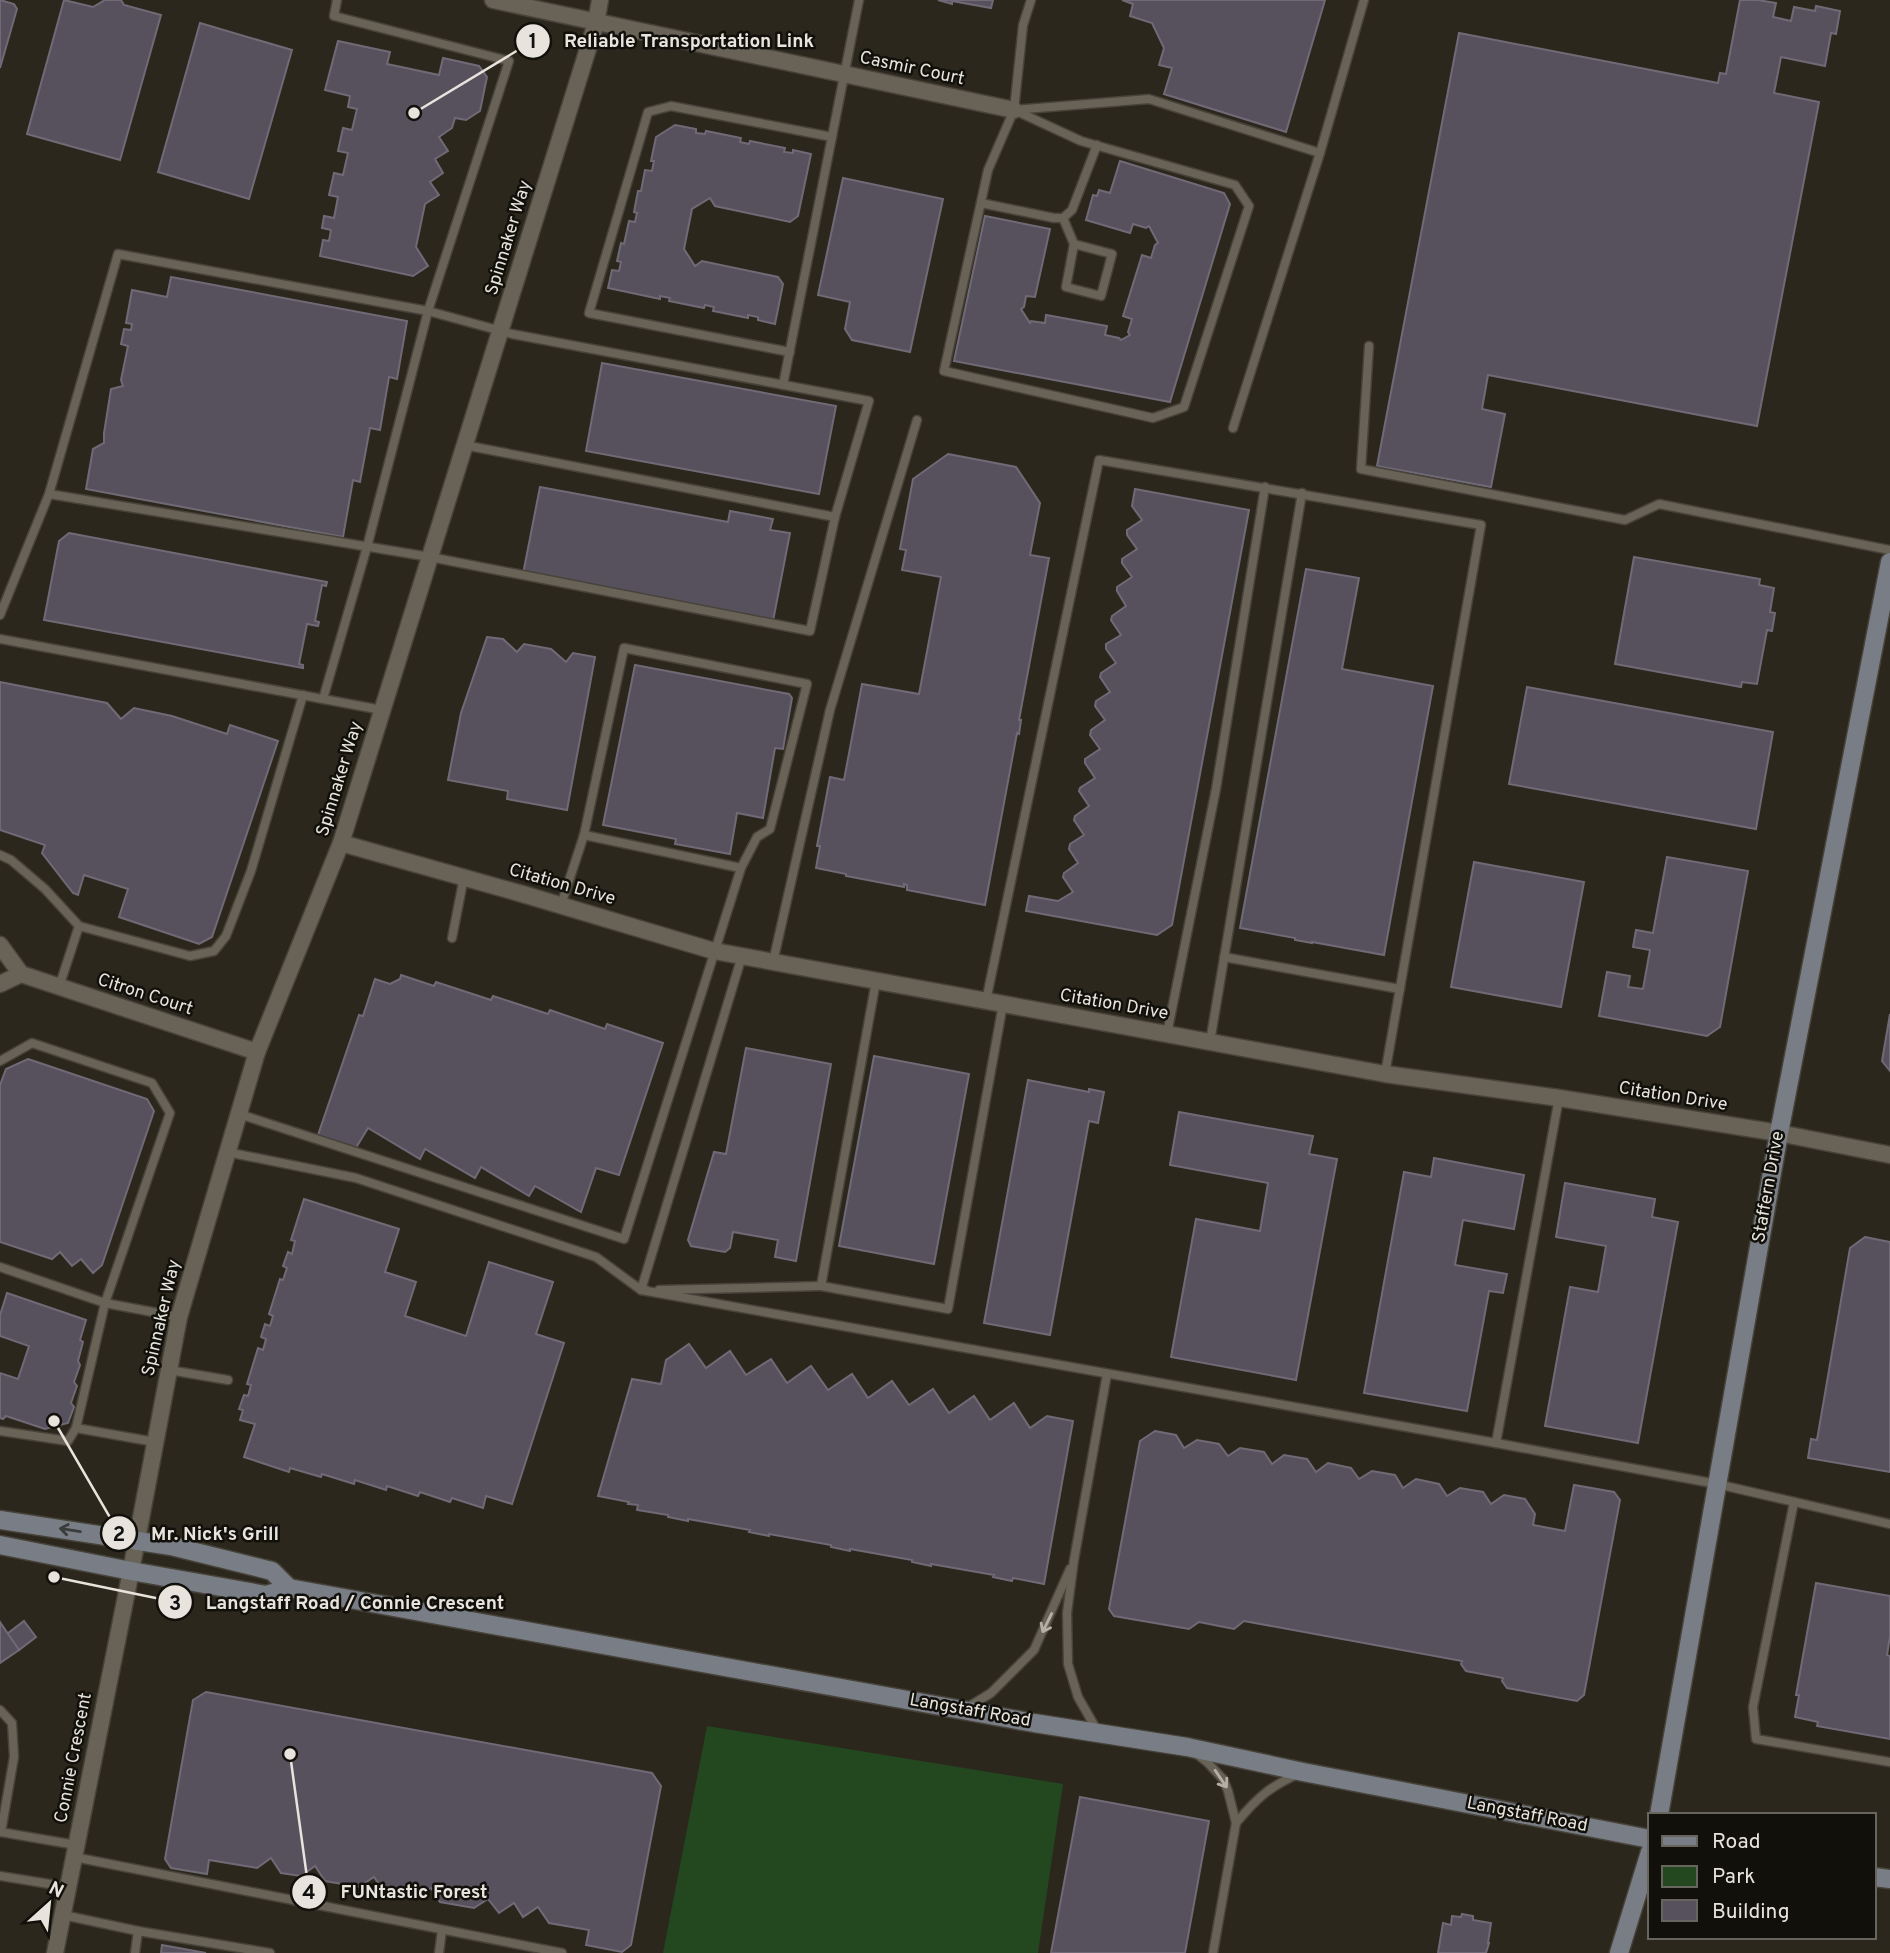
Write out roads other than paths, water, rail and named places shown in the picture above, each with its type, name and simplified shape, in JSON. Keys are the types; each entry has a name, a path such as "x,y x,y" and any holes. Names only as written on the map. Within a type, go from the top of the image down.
{"main road":[{"name":"Staffern Drive","path":"1659,1813 1779,1133 1890,562"},
{"name":"Langstaff Road","path":"0,1520 137,1540 272,1571 289,1588"},
{"name":"Langstaff Road","path":"0,1545 266,1595 289,1588 963,1710 1187,1747 1648,1839"},
{"path":"1619,1953 1648,1859"}],"street":[{"name":"Casmir Court","path":"493,0 1014,110"},
{"name":"Spinnaker Way","path":"131,1571 179,1317 227,1152 257,1052 341,843 596,23 600,0"},
{"name":"Citation Drive","path":"341,843 715,951 1385,1074 1779,1133 1890,1155"},
{"path":"0,945 21,974 0,984"},
{"name":"Citron Court","path":"21,974 257,1052"},
{"name":"Connie Crescent","path":"55,1953 131,1571"}],"lane":[{"path":"323,699 367,547 428,311 509,61 334,16 337,0"},
{"path":"783,385 859,0"},
{"path":"1014,110 1081,141 1235,184 1249,206 1184,407 1153,418 944,371 988,170 1014,110 1023,25 1031,0"},
{"path":"1233,428 1320,153 1364,0"},
{"path":"1014,110 1149,99 1320,153"},
{"path":"790,352 589,313 648,111 671,106 832,137"},
{"path":"981,203 1063,218 1072,210 1097,145"},
{"path":"1063,218 1074,244 1066,287 1101,296 1112,254 1074,244"},
{"path":"0,615 49,494 118,254 428,311 500,330 869,401 835,517 810,631 430,558 49,494"},
{"path":"1369,346 1362,469 1625,520 1659,503 1890,550"},
{"path":"773,962 830,710 917,419"},
{"path":"464,445 835,517"},
{"path":"986,1001 1099,460 1481,525 1385,1074"},
{"path":"1167,1034 1216,789 1265,487"},
{"path":"1210,1042 1302,493"},
{"path":"0,639 382,710"},
{"path":"239,1114 624,1239 741,868 757,836 770,829 807,684 624,648 584,835 561,905"},
{"path":"0,855 11,860 45,889 79,926 190,956 214,951 226,936 251,871 303,695"},
{"path":"584,835 741,868"},
{"path":"452,939 464,877"},
{"path":"59,987 79,926"},
{"path":"641,1290 742,956"},
{"path":"1224,957 1400,989"},
{"path":"821,1286 876,981"},
{"path":"641,1290 821,1286 948,1309 1003,1004"},
{"path":"0,1061 32,1043 152,1083 170,1113 105,1303 76,1428 68,1441 0,1431"},
{"path":"1496,1443 1559,1098"},
{"path":"227,1152 356,1178 558,1244 596,1257 641,1290 1717,1483 1890,1524"},
{"path":"0,1267 105,1303 179,1317"},
{"path":"169,1370 228,1380"},
{"path":"1099,1733 1078,1698 1068,1664 1068,1614 1074,1560 1107,1374"},
{"path":"76,1428 155,1442"},
{"path":"1794,1502 1753,1707 1756,1739 1890,1762"},
{"path":"963,1710 991,1693 1034,1650 1074,1560"},
{"path":"0,1710 12,1723 15,1757 0,1832 75,1851 562,1953"},
{"path":"1187,1747 1208,1762 1223,1779 1236,1823 1213,1953"},
{"path":"1236,1823 1256,1799 1275,1784 1303,1772"},
{"path":"0,1876 68,1887"},
{"path":"63,1915 138,1931 270,1953"},
{"path":"439,1953 442,1930"},
{"path":"135,1953 138,1931"}],"place":[{"name":"Reliable Transportation Link","path":"414,113"},
{"name":"Mr. Nick's Grill","path":"54,1421"},
{"name":"Langstaff Road / Connie Crescent","path":"54,1577"},
{"name":"FUNtastic Forest","path":"290,1754"}]}
